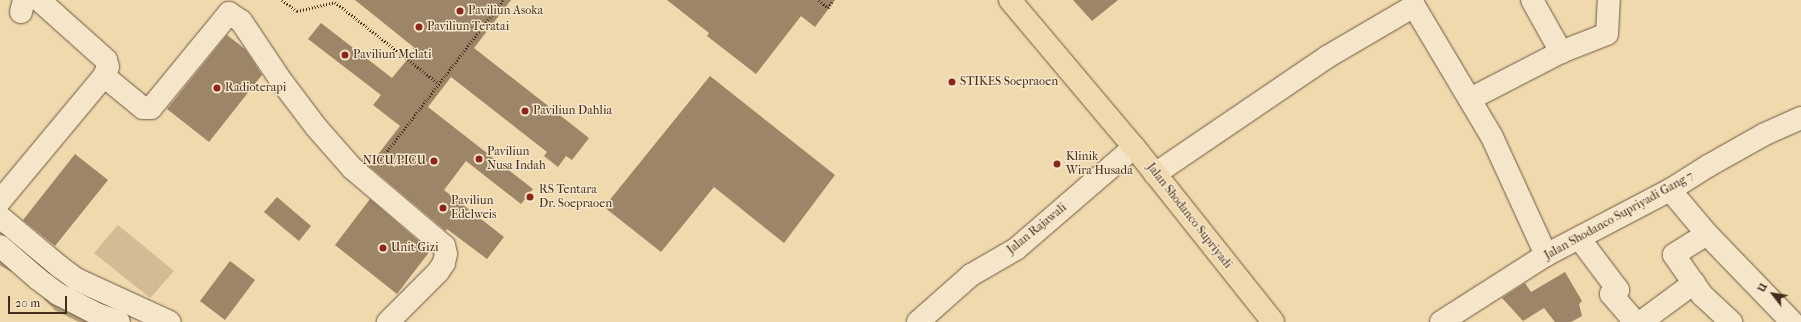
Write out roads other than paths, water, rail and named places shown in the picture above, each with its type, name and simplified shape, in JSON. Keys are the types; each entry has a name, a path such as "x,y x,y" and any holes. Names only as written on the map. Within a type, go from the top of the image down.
{"main road":[{"name":"Jalan Shodanco Supriyadi","path":"1010,0 1134,147 1273,322"}],"street":[{"path":"0,201 104,76 108,67 106,60 39,0"},
{"path":"1532,0 1561,52"},
{"path":"1470,99 1561,52 1607,34 1609,0"},
{"path":"1155,174 1327,57 1420,3 1470,99 1492,137 1546,255"},
{"path":"104,76 143,108 151,108 230,6 282,82 316,127 352,168 444,246 446,254 444,264 438,272 388,322"},
{"name":"Jalan Shodanco Supriyadi Gang 7","path":"1441,322 1546,255 1670,190 1708,166 1765,134 1801,118"},
{"name":"Jalan Rajawali","path":"918,322 971,275 1016,249 1134,147"},
{"path":"1670,190 1707,234 1792,322"},
{"path":"0,217 76,279 170,322"},
{"path":"1707,234 1674,255 1702,294 1731,322"},
{"path":"1579,238 1618,290 1611,294 1635,322"},
{"path":"0,246 58,294 99,315 119,322"},
{"path":"1641,322 1694,283"}],"waterway":[{"path":"0,262 11,268"},
{"path":"47,298 57,308 86,322"}],"place":[{"name":"Paviliun Asoka","path":"460,11"},
{"name":"Paviliun Teratai","path":"419,27"},
{"name":"Paviliun Melati","path":"345,55"},
{"name":"STIKES Soepraoen","path":"952,82"},
{"name":"Radioterapi","path":"217,88"},
{"name":"Paviliun Dahlia","path":"525,111"},
{"name":"Paviliun Nusa Indah","path":"479,159"},
{"name":"NICU/PICU","path":"434,161"},
{"name":"Klinik Wira Husada","path":"1057,164"},
{"name":"RS Tentara Dr. Soepraoen","path":"530,197"},
{"name":"Paviliun Edelweis","path":"443,208"},
{"name":"Unit Gizi","path":"383,248"}]}
